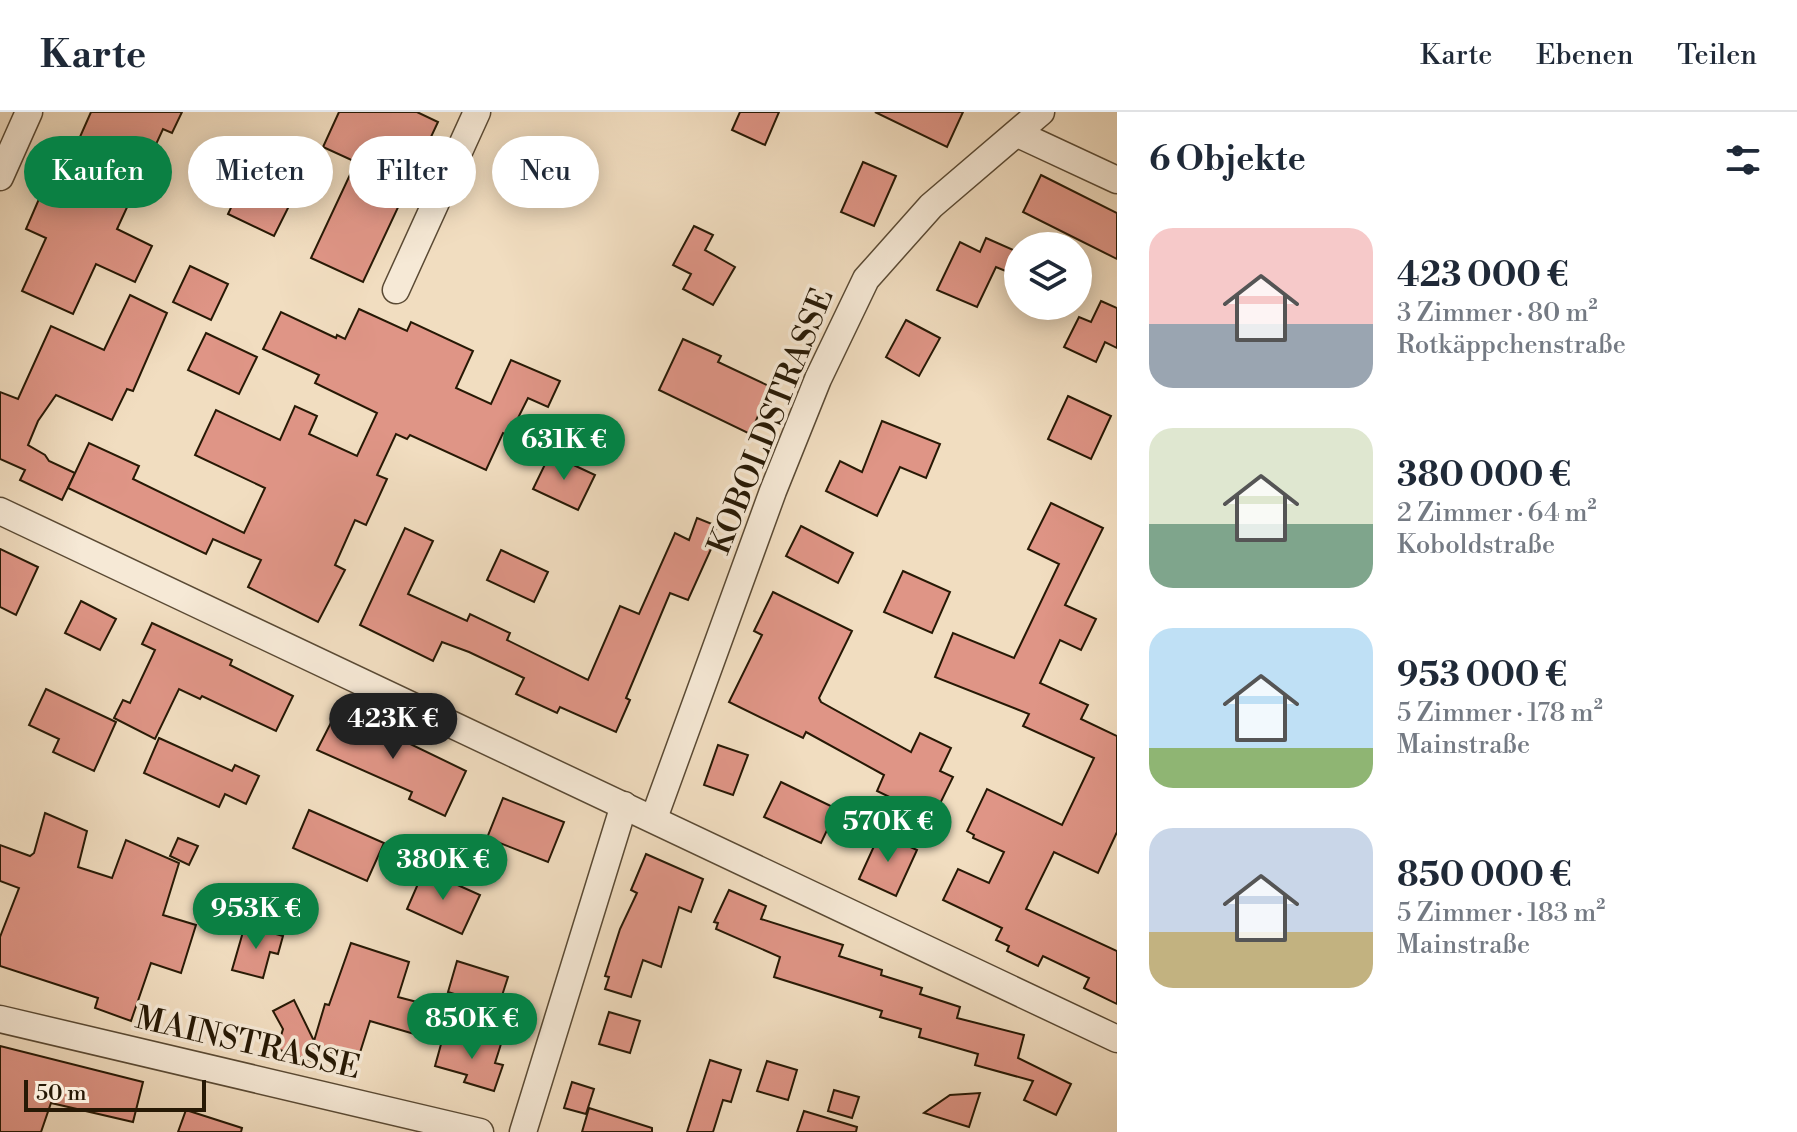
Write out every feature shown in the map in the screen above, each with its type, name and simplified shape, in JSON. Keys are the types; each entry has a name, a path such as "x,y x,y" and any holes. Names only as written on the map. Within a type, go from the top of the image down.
{"street":[{"path":"0,177 29,112"},
{"path":"396,290 477,112"},
{"name":"KOBOLDSTRASSE","path":"654,818 773,491 818,379 866,279 931,206 1041,112"},
{"path":"1018,134 1117,180"},
{"path":"0,511 1117,1039"},
{"path":"523,1132 624,805"},
{"name":"MAINSTRASSE","path":"0,1019 480,1132"}],"building":[{"path":"91,112 182,112 172,133 163,129 160,136 80,136"},
{"path":"339,112 417,112 438,122 431,136 349,136 349,159 333,152 333,136 328,136"},
{"path":"740,112 779,112 765,145 732,130"},
{"path":"875,112 963,112 947,147"},
{"path":"863,162 896,176 874,226 841,212"},
{"path":"1041,175 1117,213 1117,259 1092,246 1092,232 1063,232 1023,212"},
{"path":"349,177 349,208 398,208 363,282 311,258"},
{"path":"35,208 127,208 117,229 152,246 135,282 96,264 73,314 22,291 46,238 26,229"},
{"path":"231,208 288,208 274,236 228,214"},
{"path":"694,226 713,235 705,250 735,267 713,305 683,289 691,274 673,265"},
{"path":"986,238 1004,246 1004,270 996,267 977,307 937,290 960,242 980,252"},
{"path":"190,266 228,284 211,320 173,302"},
{"path":"130,295 167,313 133,391 127,389 112,420 56,395 38,421 28,445 49,461 75,473 62,500 20,480 25,470 0,459 0,392 18,399 51,326 104,350"},
{"path":"1101,301 1117,308 1117,348 1105,342 1096,362 1064,347 1078,320 1092,320"},
{"path":"359,309 407,331 411,322 473,351 456,388 491,404 511,360 560,381 548,407 528,398 509,436 503,433 486,470 410,435 407,439 396,434 377,475 387,479 366,525 355,520 335,565 345,570 318,622 248,587 261,560 213,539 206,554 68,488 89,443 139,466 133,479 244,533 265,488 195,455 216,410 280,440 295,406 317,416 309,434 357,456 377,413 315,383 319,375 263,349 281,312 336,338 337,335 345,339"},
{"path":"906,320 940,338 919,376 886,357"},
{"path":"206,333 257,357 239,394 188,370"},
{"path":"683,339 721,356 718,362 771,387 750,434 659,390"},
{"path":"1068,396 1111,416 1091,459 1048,439"},
{"path":"882,421 940,444 926,478 900,467 877,516 826,491 840,461 862,472"},
{"path":"550,454 595,475 578,510 533,489"},
{"path":"1051,503 1103,528 1065,605 1096,619 1081,650 1060,640 1040,683 1088,705 1081,719 1117,736 1117,832 1098,873 1054,852 1026,909 1117,951 1117,1004 1084,988 1089,978 1043,956 1038,966 1007,951 1009,946 996,940 1002,928 943,900 958,869 989,883 1004,852 973,838 974,835 967,831 987,789 1062,825 1094,758 1023,726 1029,714 935,677 953,633 1014,658 1059,564 1028,549"},
{"path":"697,518 717,526 711,549 688,600 670,593 626,698 630,700 616,732 560,707 557,713 516,694 524,678 469,652 442,642 433,661 360,625 405,528 433,541 408,594 467,621 470,614 510,633 507,640 588,680 620,606 639,614 675,533 689,540"},
{"path":"801,526 853,553 838,583 786,556"},
{"path":"0,549 38,567 16,615 0,607"},
{"path":"501,550 548,572 534,602 487,580"},
{"path":"903,571 950,592 932,633 884,612"},
{"path":"773,592 852,631 819,698 821,702 911,752 920,733 951,748 940,771 953,777 933,818 877,791 884,775 806,732 803,738 729,702 762,635 754,631"},
{"path":"81,601 116,619 100,650 65,633"},
{"path":"152,623 232,660 230,665 293,696 276,731 202,696 200,699 179,689 155,739 114,718 123,700 130,703 155,650 142,644"},
{"path":"46,689 116,722 94,771 53,752 59,739 29,725"},
{"path":"338,709 466,771 445,816 409,799 412,792 317,750"},
{"path":"159,738 232,771 235,765 259,776 246,804 225,794 219,807 144,773"},
{"path":"718,745 748,755 733,795 704,785"},
{"path":"781,782 837,809 821,843 764,817"},
{"path":"503,798 564,822 548,862 487,838"},
{"path":"309,810 384,843 367,881 293,848"},
{"path":"45,813 87,831 78,867 112,878 126,840 179,863 163,915 196,925 181,973 151,963 131,1021 95,1008 98,998 0,966 0,937 19,888 0,881 0,845 30,856 34,853"},
{"path":"880,833 917,850 896,896 859,879"},
{"path":"178,838 198,846 189,865 170,856"},
{"path":"646,854 703,879 691,912 679,907 661,967 643,960 631,997 605,989 609,977 605,976 620,929 637,893 631,890"},
{"path":"424,870 480,895 462,934 407,909"},
{"path":"729,890 766,906 761,919 843,945 839,956 882,970 881,975 922,988 920,994 960,1007 957,1018 1024,1035 1018,1058 1071,1084 1056,1115 1024,1100 1033,1081 975,1065 978,1054 919,1037 921,1029 880,1017 882,1011 774,977 780,957 716,929 718,923 714,922"},
{"path":"245,925 283,936 278,954 270,952 263,978 232,970"},
{"path":"351,943 409,962 398,997 436,1007 428,1038 370,1021 357,1062 316,1048 312,1061 277,1049 283,1029 273,1011 294,1000 314,1041 325,1004 329,1005"},
{"path":"457,961 508,977 498,1008 448,992"},
{"path":"609,1012 640,1021 630,1053 599,1044"},
{"path":"443,1037 475,1047 478,1037 501,1044 495,1063 503,1065 494,1091 464,1082 467,1075 435,1066"},
{"path":"0,1046 143,1082 133,1122 51,1103 41,1132 0,1132"},
{"path":"710,1060 741,1070 731,1102 723,1100 713,1132 687,1132"},
{"path":"767,1061 797,1070 788,1100 757,1091"},
{"path":"572,1082 594,1089 586,1114 564,1108"},
{"path":"834,1090 859,1097 852,1118 828,1111"},
{"path":"980,1093 969,1127 924,1113 950,1095"},
{"path":"589,1108 652,1128 652,1132 582,1132"},
{"path":"186,1110 242,1128 241,1132 178,1132"},
{"path":"804,1111 857,1127 856,1132 797,1132"}]}
